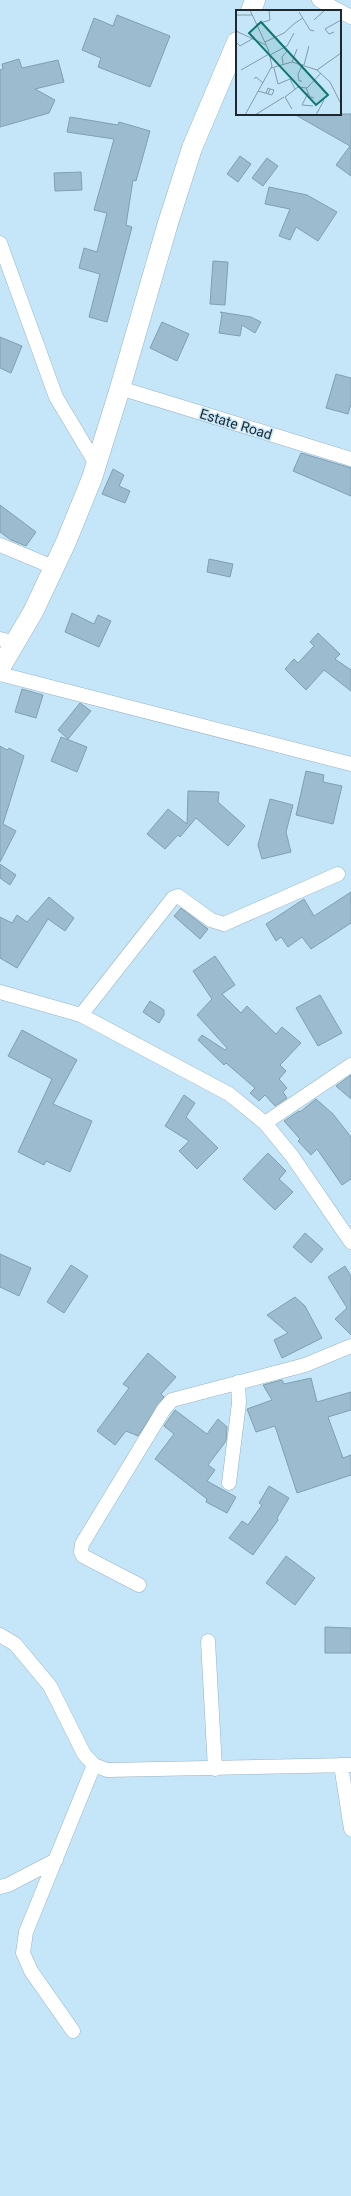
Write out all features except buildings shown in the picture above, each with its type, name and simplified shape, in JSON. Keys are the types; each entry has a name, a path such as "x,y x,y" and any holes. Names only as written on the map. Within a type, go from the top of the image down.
{"street":[{"path":"251,10 255,0"},
{"path":"319,0 339,10"},
{"path":"341,11 351,16"},
{"path":"0,668 8,641 53,567 66,542 96,464 192,148 236,44"},
{"path":"0,243 56,397 96,464"},
{"name":"Estate Road","path":"120,388 351,459"},
{"path":"0,545 53,567"},
{"path":"0,674 351,764"},
{"path":"80,1015 173,898 178,896 212,920 224,924 338,874"},
{"path":"0,992 80,1015 170,1064 202,1078 229,1094 265,1124 292,1156 351,1242"},
{"path":"265,1124 351,1064"},
{"path":"139,1585 84,1556 80,1552 82,1544 164,1409 172,1400 305,1365 351,1346"},
{"path":"229,1483 240,1403 238,1382"},
{"path":"0,1635 15,1644 50,1686 84,1754 94,1766 107,1770 120,1771 346,1765 351,1829"},
{"path":"208,1641 215,1769"},
{"path":"73,2031 31,1972 23,1953 26,1932 94,1766"},
{"path":"0,1887 8,1885 56,1860"}]}
